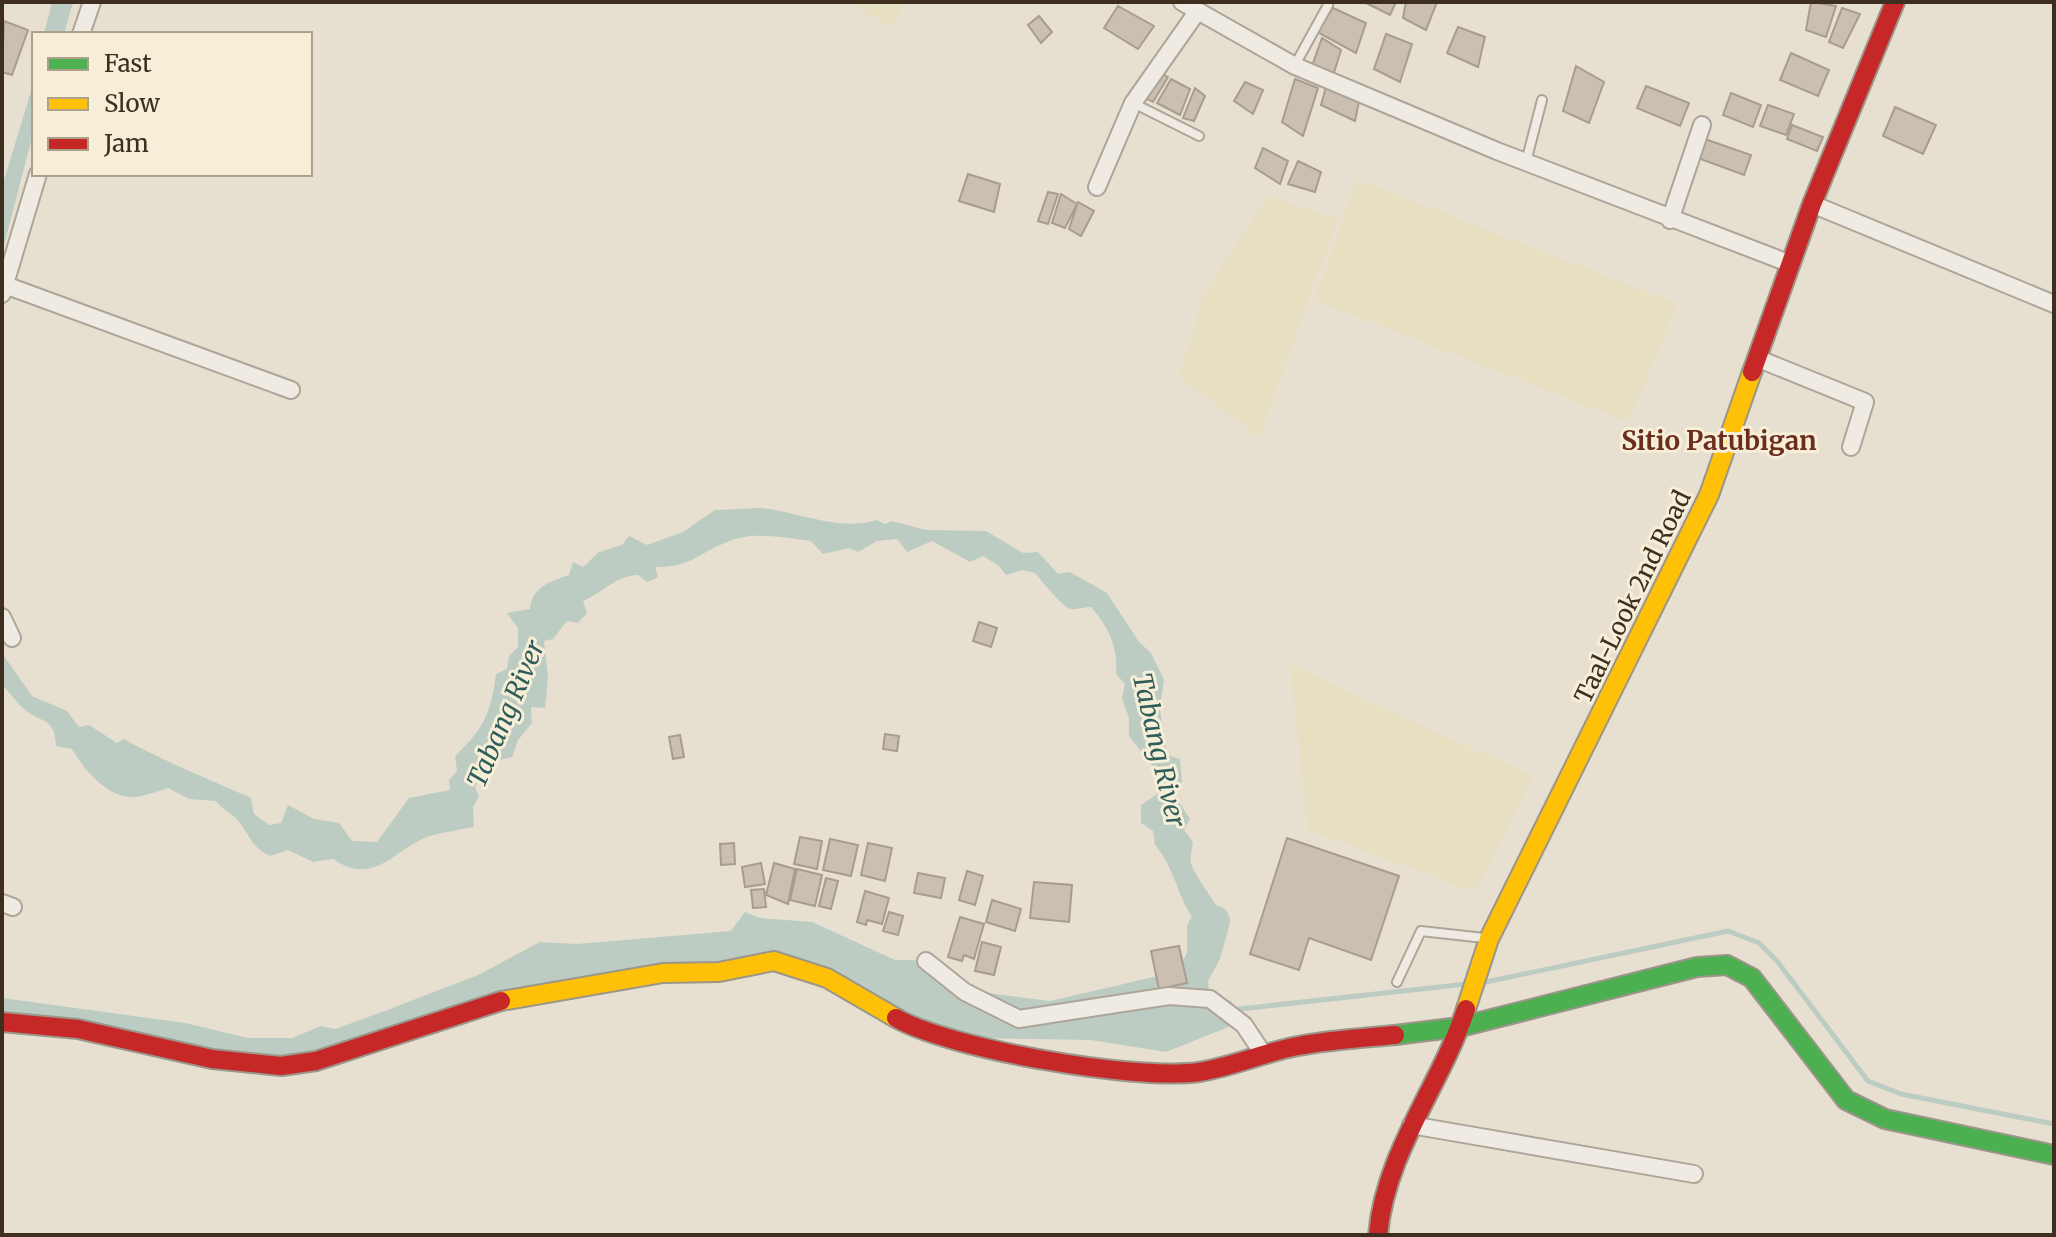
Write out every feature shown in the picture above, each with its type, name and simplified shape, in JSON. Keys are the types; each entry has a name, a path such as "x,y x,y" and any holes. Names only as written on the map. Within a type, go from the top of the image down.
{"street":[{"path":"82,32 92,2"},
{"path":"1182,2 1295,66 1526,163 1791,264"},
{"name":"Taal-Look 2nd Road","path":"1462,1023 1489,939 1709,495 1812,204 1895,2"},
{"path":"1097,187 1133,103 1197,12"},
{"path":"1670,220 1702,125"},
{"path":"37,176 4,290 291,390"},
{"path":"1812,204 2054,304"},
{"path":"1759,359 1865,402 1851,447"},
{"path":"2,617 12,638"},
{"path":"2,1022 78,1029 212,1059 281,1066 316,1061 488,1003 663,973 719,972 774,961 827,978 914,1028 987,1049 1142,1072 1198,1072 1261,1049 1462,1023 1697,967 1727,965 1752,978 1846,1100 1885,1119 2054,1155"},
{"path":"926,961 965,992 1019,1019 1169,996 1210,999 1244,1025 1261,1049"},
{"path":"1378,1235 1380,1210 1411,1125 1462,1023"},
{"path":"1411,1125 1694,1174"}],"lane":[{"path":"1295,66 1328,5"},
{"path":"1526,163 1542,100"},
{"path":"1133,103 1199,136"},
{"path":"1397,982 1421,931 1489,939"}],"shaded area":[{"path":"848,2 905,2 890,27"},
{"path":"1356,179 1678,304 1628,422 1314,300"},
{"path":"1267,196 1338,219 1259,438 1179,377 1203,296"},
{"path":"1290,665 1533,776 1475,892 1308,830"}],"water":[{"path":"52,2 73,2 65,32 44,32"},
{"path":"32,88 32,138 2,253 2,187"},
{"path":"761,508 834,523 876,520 926,530 986,531 1023,553 1038,552 1058,574 1070,572 1107,593 1139,642 1151,653 1164,680 1160,709 1167,755 1180,759 1182,782 1174,794 1190,819 1184,830 1193,842 1192,866 1225,926 1219,950 1207,963 1187,952 1187,926 1192,917 1166,861 1155,845 1153,831 1141,823 1141,805 1159,793 1153,767 1129,736 1129,718 1122,698 1125,684 1116,674 1114,646 1103,622 1091,607 1067,607 1035,573 1022,570 1006,575 999,566 983,556 970,562 932,541 907,552 897,539 877,541 858,552 849,548 823,554 811,541 749,536 719,545 678,565 655,567 658,577 647,582 638,575 616,581 583,601 587,613 578,623 567,621 553,639 544,641 548,677 545,708 531,707 532,723 518,740 512,757 487,763 475,787 479,797 473,807 474,827 430,836 373,868 348,867 333,859 313,862 288,850 270,856 255,846 238,820 216,801 189,799 168,788 137,797 117,794 90,774 72,749 56,746 50,725 24,709 2,684 2,653 32,696 67,711 79,727 89,725 117,743 124,739 251,798 254,814 269,825 281,823 288,805 314,819 339,823 352,841 377,842 409,798 450,790 449,780 457,771 455,756 479,729 488,710 496,674 507,669 509,656 518,647 518,628 507,613 530,609 538,590 569,575 573,562 583,567 599,552 622,545 629,536 647,545 683,532 715,510"},
{"path":"745,912 760,918 812,922 895,960 914,960 980,992 1050,1001 1184,970 1208,982 1209,989 1232,1002 1236,1024 1166,1052 1091,1040 976,1038 911,1019 765,954 274,1061 2,1018 2,998 185,1023 248,1038 292,1038 321,1026 335,1029 478,975 540,942 577,944 731,931"}],"building":[{"path":"1364,2 1396,2 1390,15"},
{"path":"1406,2 1437,2 1426,30 1403,18"},
{"path":"1811,2 1836,6 1826,37 1806,30"},
{"path":"1118,6 1154,26 1138,49 1104,28"},
{"path":"1333,8 1366,23 1356,53 1317,32"},
{"path":"1842,8 1860,14 1843,48 1829,42"},
{"path":"1039,16 1052,32 1041,43 1028,25"},
{"path":"4,21 28,30 12,75 2,72"},
{"path":"1458,27 1485,37 1478,67 1447,53"},
{"path":"1386,34 1412,44 1400,82 1374,69"},
{"path":"1322,38 1341,50 1333,76 1313,63"},
{"path":"1791,53 1829,70 1818,96 1780,80"},
{"path":"1576,66 1604,82 1589,123 1563,111"},
{"path":"1159,72 1168,77 1153,102 1144,97"},
{"path":"1171,79 1190,89 1180,115 1157,103"},
{"path":"1295,79 1318,88 1303,136 1282,122"},
{"path":"1245,82 1263,90 1253,114 1234,101"},
{"path":"1646,86 1689,103 1680,126 1637,108"},
{"path":"1326,87 1359,101 1355,121 1321,105"},
{"path":"1195,88 1205,96 1194,121 1183,118"},
{"path":"1731,93 1761,105 1753,127 1723,115"},
{"path":"1768,105 1794,114 1786,135 1760,126"},
{"path":"1895,107 1936,125 1923,154 1883,136"},
{"path":"1792,125 1823,137 1817,151 1787,139"},
{"path":"1702,138 1751,155 1744,175 1695,157"},
{"path":"1263,148 1288,161 1280,184 1255,168"},
{"path":"1298,161 1321,172 1315,192 1288,184"},
{"path":"968,174 1000,184 994,212 959,201"},
{"path":"1048,192 1058,194 1048,224 1038,221"},
{"path":"1061,194 1077,204 1065,228 1052,223"},
{"path":"1078,202 1094,211 1081,236 1069,229"},
{"path":"979,622 997,628 991,647 973,641"},
{"path":"885,734 899,736 897,751 883,749"},
{"path":"680,735 684,757 673,759 669,737"},
{"path":"800,837 822,841 817,869 794,864"},
{"path":"1287,838 1399,876 1371,960 1309,938 1299,970 1250,954"},
{"path":"830,839 858,845 851,876 823,870"},
{"path":"734,843 735,864 721,865 720,844"},
{"path":"868,843 892,848 885,881 861,875"},
{"path":"761,863 765,884 745,887 742,867"},
{"path":"774,863 795,869 788,904 766,895"},
{"path":"797,869 822,875 815,906 790,900"},
{"path":"967,871 983,876 975,905 959,900"},
{"path":"918,873 945,878 941,898 914,893"},
{"path":"826,878 838,881 831,909 819,906"},
{"path":"1034,882 1072,885 1069,922 1030,918"},
{"path":"764,889 766,907 753,908 751,890"},
{"path":"865,891 889,898 882,924 867,920 866,925 857,922"},
{"path":"992,900 1021,909 1015,931 986,922"},
{"path":"889,912 903,916 898,935 883,931"},
{"path":"960,917 984,924 974,959 964,955 962,961 948,957"},
{"path":"982,942 1001,947 994,975 975,971"},
{"path":"1179,946 1187,983 1159,989 1151,951"}],"waterway":[{"name":"Tabang River","path":"1170,1011 1176,1007 1205,953 1214,921"},
{"path":"1481,983 1728,931 1759,943 1777,961 1868,1081 1901,1094 2054,1124"},
{"path":"1230,1010 1467,984"}],"traffic: fast":[{"path":"1395,1035 1460,1027 1697,967 1727,965 1752,978 1846,1100 1885,1119 2054,1155"}],"traffic: slow":[{"path":"1466,1009 1489,939 1709,495 1752,372"},
{"path":"501,1001 663,973 719,972 774,961 827,978 896,1018"}],"traffic: jam":[{"path":"1752,372 1812,204 1895,2"},
{"path":"2,1022 78,1029 212,1059 281,1066 316,1061 501,1001"},
{"path":"1378,1235 1391,1175 1466,1009"},
{"path":"896,1018 922,1030 999,1051 1090,1067 1170,1074 1211,1070 1310,1044 1395,1035"}],"district":[{"name":"Sitio Patubigan","path":"1719,441"}]}
